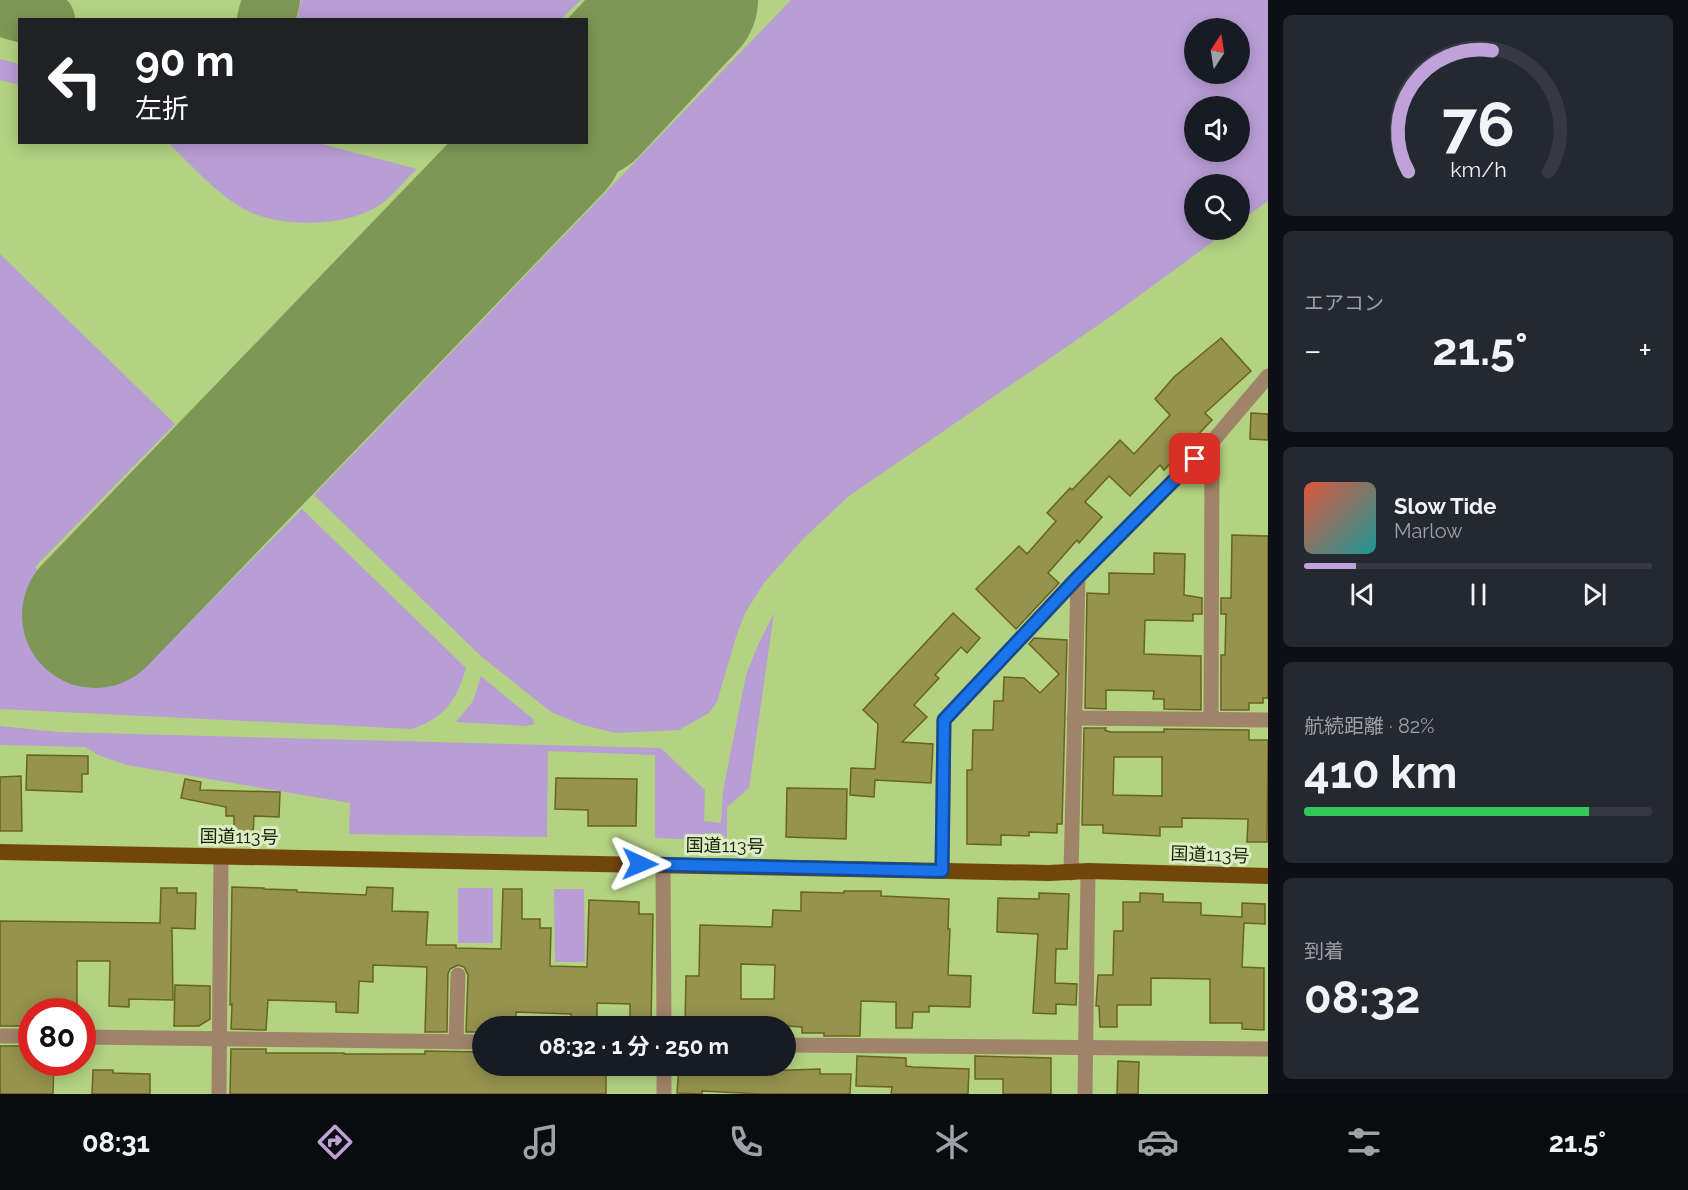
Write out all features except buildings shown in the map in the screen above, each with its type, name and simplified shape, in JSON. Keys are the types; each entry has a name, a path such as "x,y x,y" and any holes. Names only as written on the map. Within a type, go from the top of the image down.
{"highway":[{"name":"国道113号","path":"0,852 1268,876"}],"street":[{"path":"942,871 944,720 1078,577 1212,442 1268,376"},
{"path":"1211,719 1212,442"},
{"path":"1078,577 1074,718 1086,1047 1085,1094"},
{"path":"1074,718 1268,720"},
{"path":"219,1094 221,856"},
{"path":"663,864 664,1016"},
{"path":"456,1042 458,975"},
{"path":"0,1036 18,1036"},
{"path":"96,1037 472,1042"},
{"path":"796,1045 1268,1049"},
{"path":"663,1094 664,1076"}],"shaded area":[{"path":"301,0 581,0 562,18 297,18"},
{"path":"791,0 1268,0 1268,201 1250,214 1250,174 1184,174 1184,240 1215,240 1110,317 849,496 803,539 764,583 745,613 717,702 709,713 679,730 615,733 583,725 551,712 482,657 314,495"},
{"path":"0,59 18,64 18,85 0,80"},
{"path":"169,144 322,144 417,169 385,201 371,210 335,221 316,223 259,216 233,202"},
{"path":"0,254 175,424 35,567 145,667 302,509 466,668 458,690 448,707 433,719 412,729 0,709"},
{"path":"774,613 749,788 727,807 727,840 722,834 706,833 698,840 655,838 655,755 548,751 547,837 349,834 350,803 127,765 98,755 85,747 0,745 0,726 58,732 661,748 705,790 704,821 721,823 723,791 746,675"},
{"path":"481,676 533,719 534,724 527,726 456,722 473,701"},
{"path":"458,888 493,888 493,943 458,943"},
{"path":"554,889 584,889 585,962 555,962"}],"taxiway":[{"path":"266,18 271,0"},
{"path":"0,7 39,18"},
{"path":"588,102 595,97"}],"runway":[{"path":"588,104 685,0"},
{"path":"95,615 549,144"}],"route":[{"path":"640,864 942,871 944,720 1078,577 1195,459"}]}
